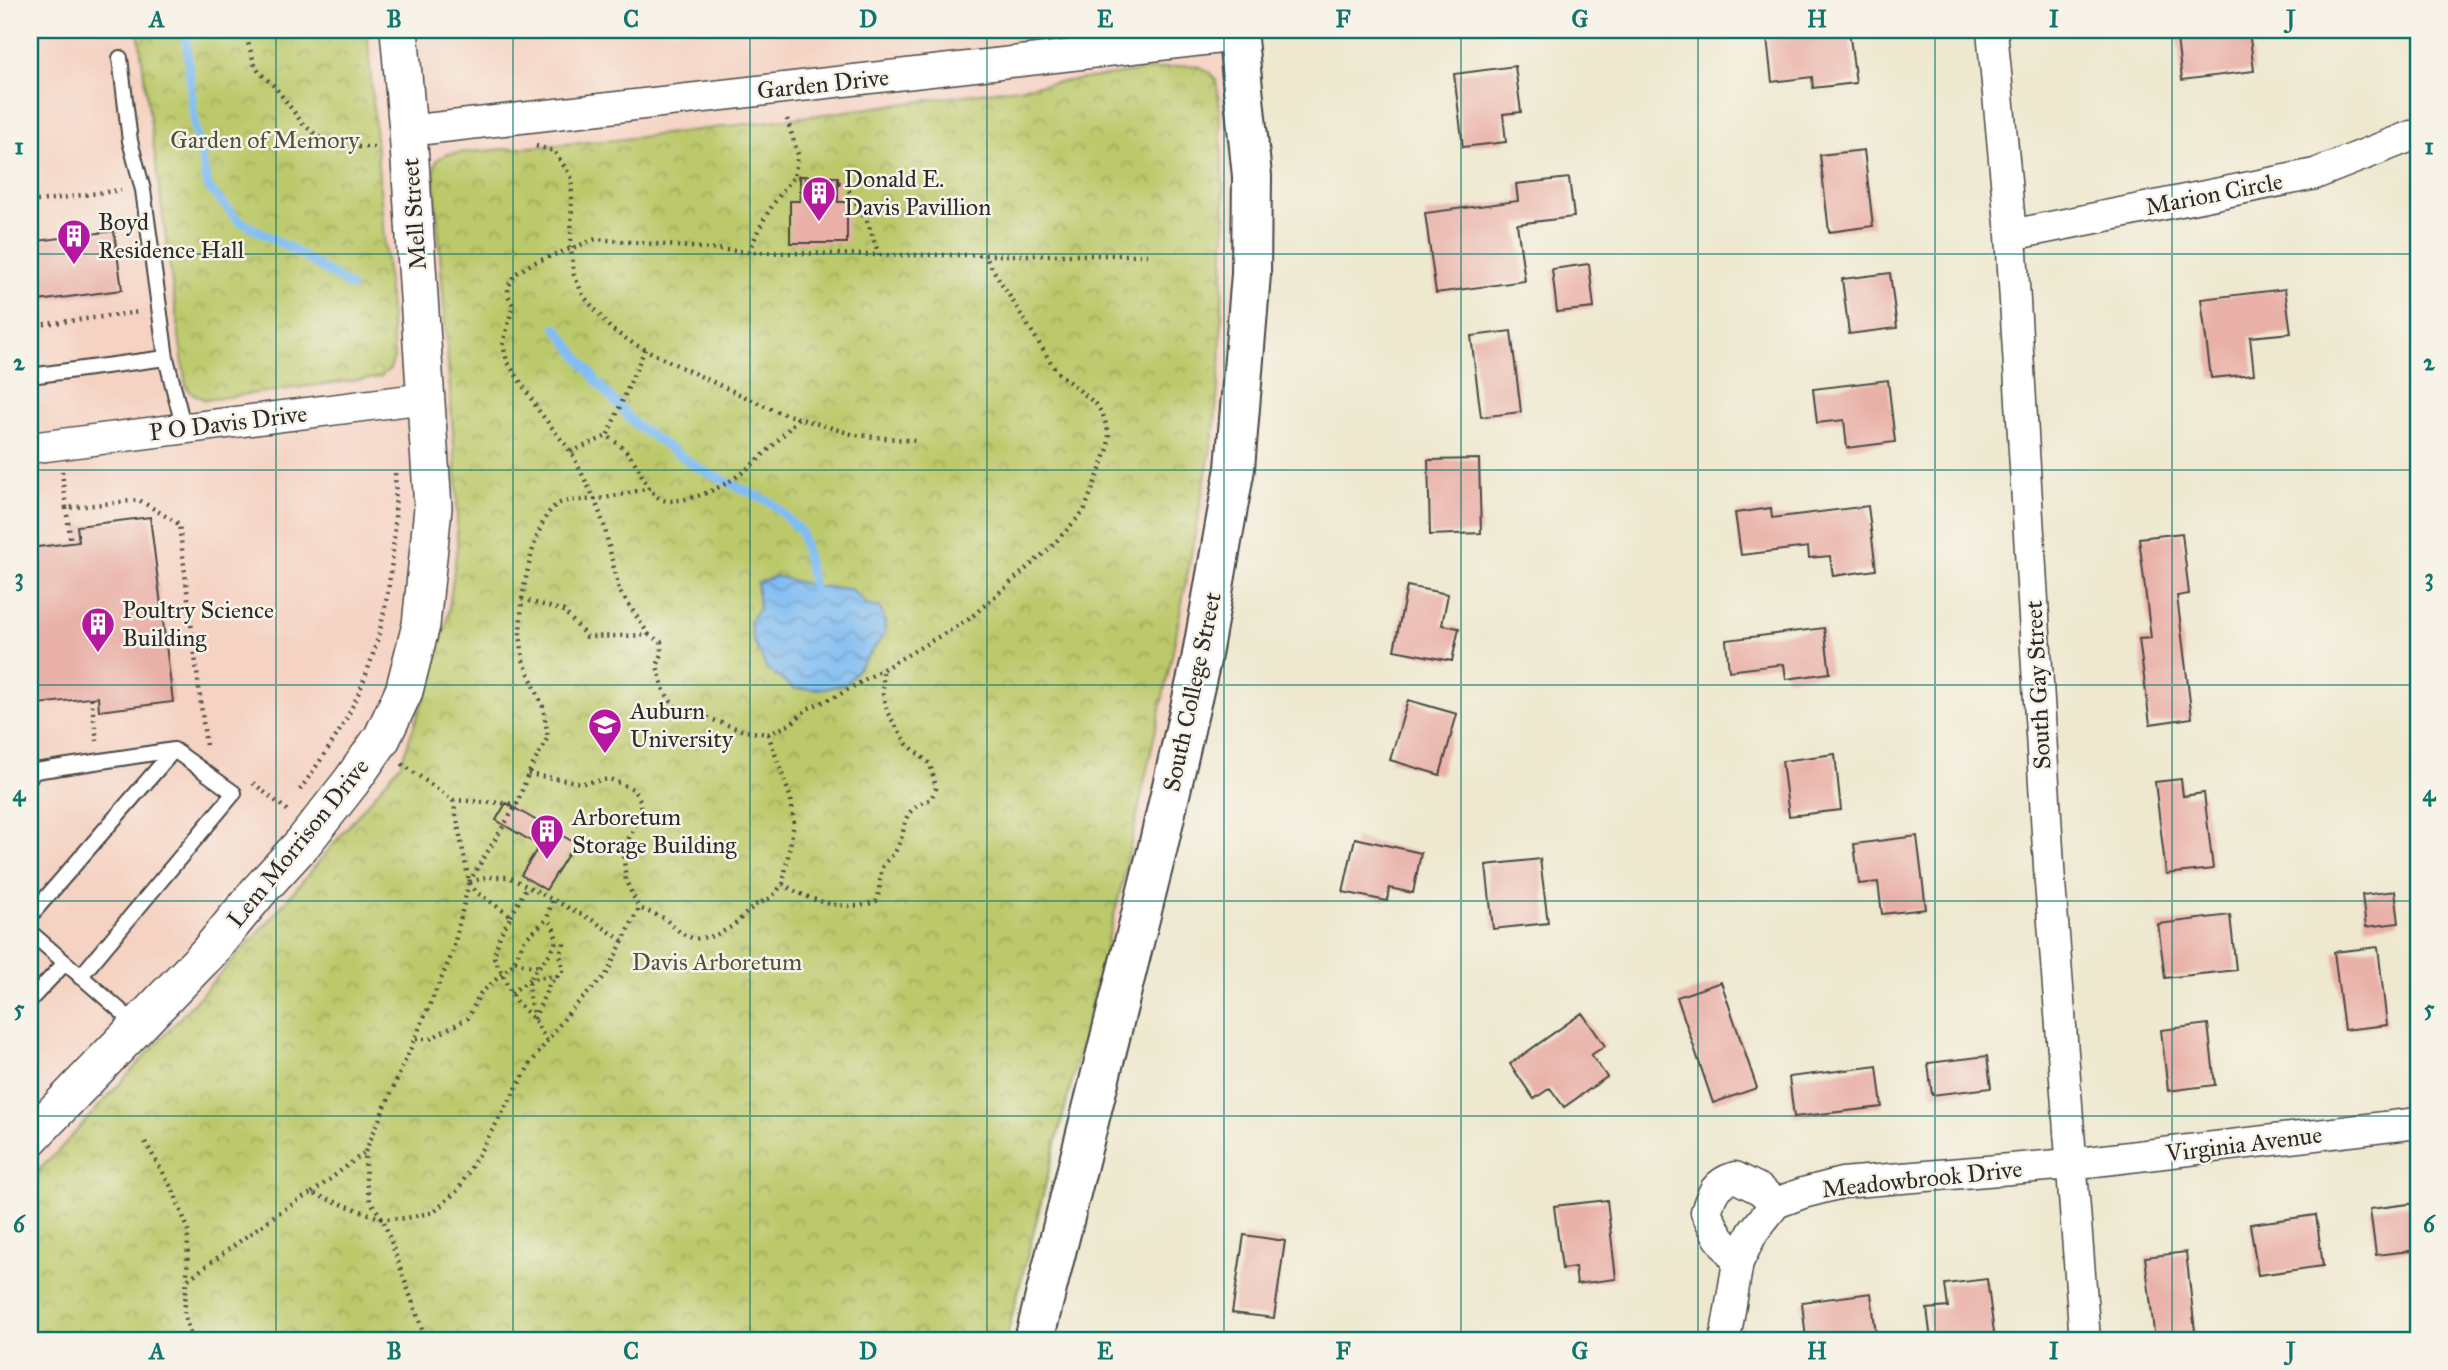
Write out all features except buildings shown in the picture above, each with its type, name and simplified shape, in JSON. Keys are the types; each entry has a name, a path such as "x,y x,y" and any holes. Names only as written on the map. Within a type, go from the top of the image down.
{"main road":[{"name":"South College Street","path":"1034,1340 1193,698 1235,468 1251,274 1252,176 1238,33"}],"street":[{"name":"Mell Street","path":"399,30 393,139 426,398"},
{"name":"South Gay Street","path":"1992,30 2011,235 2050,883 2085,1340"},
{"name":"Garden Drive","path":"393,139 1238,33"},
{"name":"Marion Circle","path":"2011,235 2315,174 2416,131"},
{"name":"P O Davis Drive","path":"30,448 426,398"},
{"name":"Lem Morrison Drive","path":"30,1138 208,953 303,843 382,738 404,691 421,625 433,508 426,398"},
{"name":"Virginia Avenue","path":"2070,1164 2418,1123"},
{"name":"Meadowbrook Drive","path":"1776,1203 1842,1183 2070,1164"},
{"path":"1726,1340 1738,1262 1753,1232 1776,1203 1759,1189 1735,1177 1723,1181 1712,1193 1706,1212 1717,1236 1738,1262"}],"lane":[{"path":"120,58 130,141 143,190 166,358 184,429"},
{"path":"30,376 166,358"},
{"path":"30,777 35,771 174,750 234,793 80,977"},
{"path":"30,916 174,750"},
{"path":"30,932 137,1025"},
{"path":"30,1000 64,964"}],"path":[{"path":"244,30 259,72 275,87 303,124 320,138 341,147 393,139"},
{"path":"749,251 773,201 794,177 798,155 787,119"},
{"path":"530,145 554,151 572,178 571,248 574,275 583,295 611,329 645,349 778,412 855,435 916,442"},
{"path":"794,177 845,184 868,223 879,255"},
{"path":"30,202 128,189"},
{"path":"984,255 1057,372 1096,404 1103,415 1109,435 1108,449 1084,511 1051,547 969,619 837,696 807,709 791,724 768,734 744,731 674,706 664,691 657,666 662,654 661,642 649,635 619,590 613,558 595,500 570,452 538,411 507,361 503,345 513,305 508,295 508,287 515,274 533,263 596,239 749,251 879,255 984,255 1147,255"},
{"path":"30,327 145,312"},
{"path":"570,452 607,436 616,421 645,349"},
{"path":"607,436 628,453 660,499 670,501 693,498 719,487 749,467 777,442 798,418"},
{"path":"278,820 334,739 366,674 388,598 396,499 395,462"},
{"path":"64,485 71,543"},
{"path":"426,1340 383,1219 370,1201 365,1152 452,954 469,882 517,804 528,774 548,737 543,707 523,660 520,633 522,599 546,514 555,505 565,501 595,500 650,488"},
{"path":"66,508 139,500 179,524 206,746"},
{"path":"522,599 564,611 587,637 649,635"},
{"path":"161,610 190,607"},
{"path":"783,884 795,892 823,902 850,905 876,901 883,866 895,853 903,834 907,813 931,799 936,788 930,764 907,744 887,712 883,694 883,669"},
{"path":"91,698 97,741"},
{"path":"528,774 583,783 610,779 633,789 640,800 641,814 623,850 626,881 639,908 664,918 681,933 694,939 714,936 733,926 755,905 771,898 783,884 794,823 791,799 768,734"},
{"path":"401,763 453,800 517,804"},
{"path":"453,800 469,882 476,892 511,916"},
{"path":"469,882 488,877 509,877 594,921 623,941"},
{"path":"527,886 500,935 494,957 510,993 534,1019 547,1041"},
{"path":"416,1039 430,1039 468,1017 480,994 515,961 525,939 547,919 552,900"},
{"path":"311,1193 383,1219 407,1218 434,1212 458,1190 531,1063 570,1011 606,975 639,908"},
{"path":"534,1019 529,986 554,945 552,925 547,919"},
{"path":"534,1019 550,984 563,971 560,954 566,939"},
{"path":"515,961 530,966 541,965"},
{"path":"510,993 531,979 559,976"},
{"path":"145,1142 173,1191 188,1229 184,1314 192,1340"},
{"path":"187,1280 365,1152"}],"shaded area":[{"name":"Davis Arboretum","path":"30,30 1237,30 1235,468 1113,1026 1087,1019 1006,1340 30,1340"}],"green space":[{"name":"Garden of Memory","path":"138,30 367,30 394,358 390,369 380,377 205,400 186,387"},
{"name":"Davis Arboretum","path":"1187,65 1198,66 1210,73 1216,80 1219,101 1225,220 1220,368 1214,431 1173,651 1122,884 1006,1340 30,1340 30,1179 276,913 401,763 433,672 448,616 457,547 457,488 434,170 437,160 446,154 615,140"}],"water":[{"path":"776,576 813,586 851,589 867,605 880,608 885,620 885,634 846,684 824,689 795,689 767,669 753,640 750,621 759,608 757,583"}],"waterway":[{"path":"185,30 195,129 208,187 238,220 295,251 351,287"},
{"path":"556,327 598,383 636,425 700,469 772,503 801,532 813,586"}],"place":[{"name":"Donald E. Davis Pavillion","path":"819,223"},
{"name":"Boyd Residence Hall","path":"74,266"},
{"name":"Poultry Science Building","path":"98,654"},
{"name":"Auburn University","path":"605,755"},
{"name":"Arboretum Storage Building","path":"547,861"}]}
